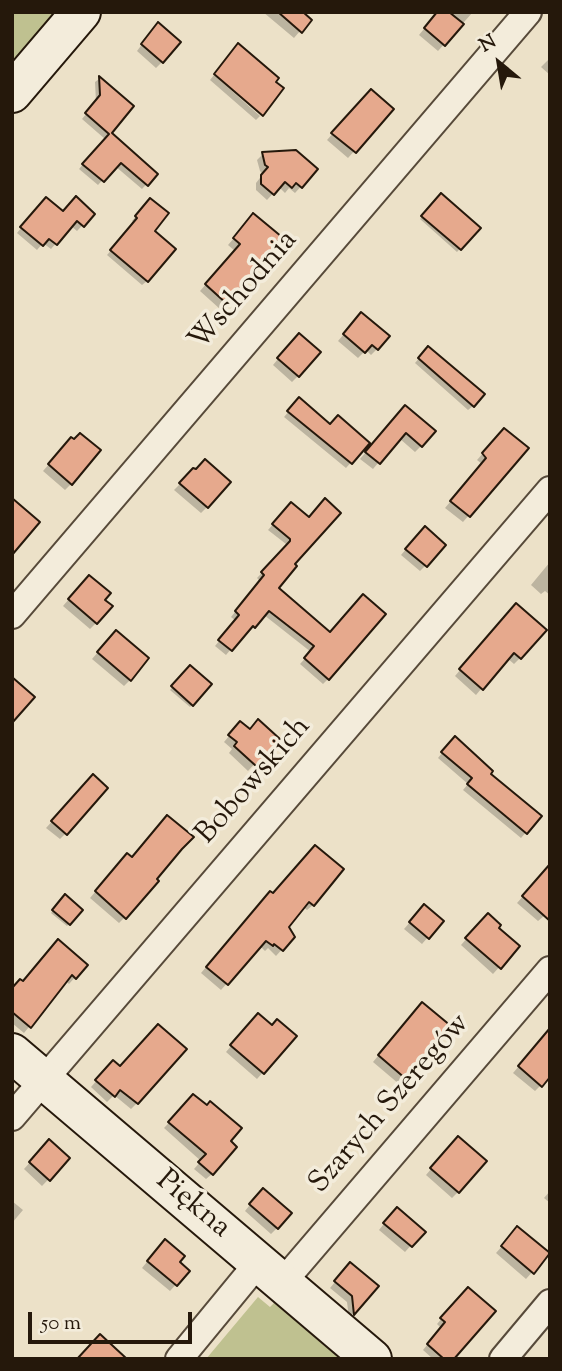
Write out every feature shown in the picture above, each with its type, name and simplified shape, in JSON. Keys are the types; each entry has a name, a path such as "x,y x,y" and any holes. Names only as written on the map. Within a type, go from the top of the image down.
{"street":[{"path":"12,93 81,12"},
{"name":"Wschodnia","path":"12,615 528,12"},
{"name":"Bobowskich","path":"12,1117 550,490"},
{"name":"Szarych Szeregów","path":"179,1359 270,1273 550,970"},
{"name":"Piękna","path":"12,1053 372,1359"},
{"path":"503,1359 550,1303"}],"green space":[{"path":"12,12 62,12 12,70"},
{"path":"258,1297 270,1307 274,1303 340,1359 206,1359"}],"building":[{"path":"278,12 303,12 312,20 302,33"},
{"path":"437,12 449,12 464,24 445,46 424,28"},
{"path":"158,22 181,42 163,63 141,44"},
{"path":"238,43 279,78 276,82 284,88 263,116 214,74"},
{"path":"99,76 134,106 112,133 158,174 148,186 121,163 104,182 82,164 109,134 85,113 100,95"},
{"path":"371,89 394,109 356,153 331,133"},
{"path":"296,150 318,169 302,188 296,183 292,188 285,182 274,195 261,184 261,175 268,167 262,152"},
{"path":"441,193 481,228 461,250 421,216"},
{"path":"76,196 95,214 84,227 77,221 57,245 49,239 43,246 20,227 46,197 63,211"},
{"path":"150,198 169,213 155,231 176,249 148,282 110,250"},
{"path":"253,213 282,237 227,304 205,284 240,244 233,238"},
{"path":"361,312 390,336 378,350 372,345 365,353 343,334"},
{"path":"299,333 321,352 299,377 277,358"},
{"path":"428,346 485,394 474,407 418,358"},
{"path":"299,397 330,424 338,415 370,443 352,464 287,411"},
{"path":"405,405 436,431 422,447 406,433 380,464 365,452"},
{"path":"504,428 529,448 470,517 450,501 486,458 482,453"},
{"path":"80,433 101,450 72,485 48,464 71,437 74,439"},
{"path":"205,459 231,482 208,508 179,483"},
{"path":"12,498 40,522 12,555"},
{"path":"325,498 341,513 295,564 297,566 279,588 330,632 363,594 386,614 329,680 304,658 314,646 269,611 232,651 218,640 239,615 235,611 264,575 261,572 290,541 272,524 291,502 309,517"},
{"path":"425,526 446,545 427,567 405,549"},
{"path":"89,575 111,593 105,600 113,606 97,624 68,599"},
{"path":"516,603 547,630 521,659 514,653 483,690 459,669"},
{"path":"116,630 149,658 131,681 97,652"},
{"path":"190,665 212,684 193,706 171,686"},
{"path":"12,677 35,697 12,723"},
{"path":"258,719 280,739 256,766 234,746 237,742 228,735 240,721 250,729"},
{"path":"455,736 493,771 491,774 542,816 527,834 467,784 472,778 441,752"},
{"path":"93,774 108,788 67,835 51,821"},
{"path":"167,815 194,837 126,919 95,891 127,853 132,857"},
{"path":"315,845 344,869 314,906 309,902 289,927 295,937 283,951 266,941 228,985 206,967 270,891 273,893"},
{"path":"550,864 550,921 522,896"},
{"path":"65,894 83,910 70,925 52,910"},
{"path":"424,904 444,921 429,939 409,922"},
{"path":"488,913 501,925 499,928 520,946 501,969 465,938"},
{"path":"58,939 88,965 76,979 72,975 31,1028 12,1012 12,988 20,979 23,981"},
{"path":"422,1002 451,1026 406,1079 378,1055"},
{"path":"258,1013 272,1025 277,1019 297,1036 264,1074 230,1045"},
{"path":"158,1024 187,1049 138,1104 120,1090 115,1097 95,1080 113,1060 120,1066"},
{"path":"550,1028 550,1077 542,1087 518,1066"},
{"path":"193,1094 207,1105 210,1101 242,1128 231,1141 237,1147 213,1175 198,1162 206,1154 168,1122"},
{"path":"458,1136 487,1161 459,1193 430,1168"},
{"path":"49,1139 70,1158 50,1181 29,1162"},
{"path":"263,1188 292,1213 278,1229 249,1204"},
{"path":"397,1207 426,1232 412,1247 383,1223"},
{"path":"517,1226 550,1253 534,1274 501,1246"},
{"path":"165,1239 185,1256 180,1262 190,1271 177,1286 147,1261"},
{"path":"350,1262 379,1286 354,1315 352,1296 334,1281"},
{"path":"468,1287 496,1311 454,1359 444,1359 427,1344 445,1322 440,1318"},
{"path":"100,1334 127,1359 77,1359"}]}
